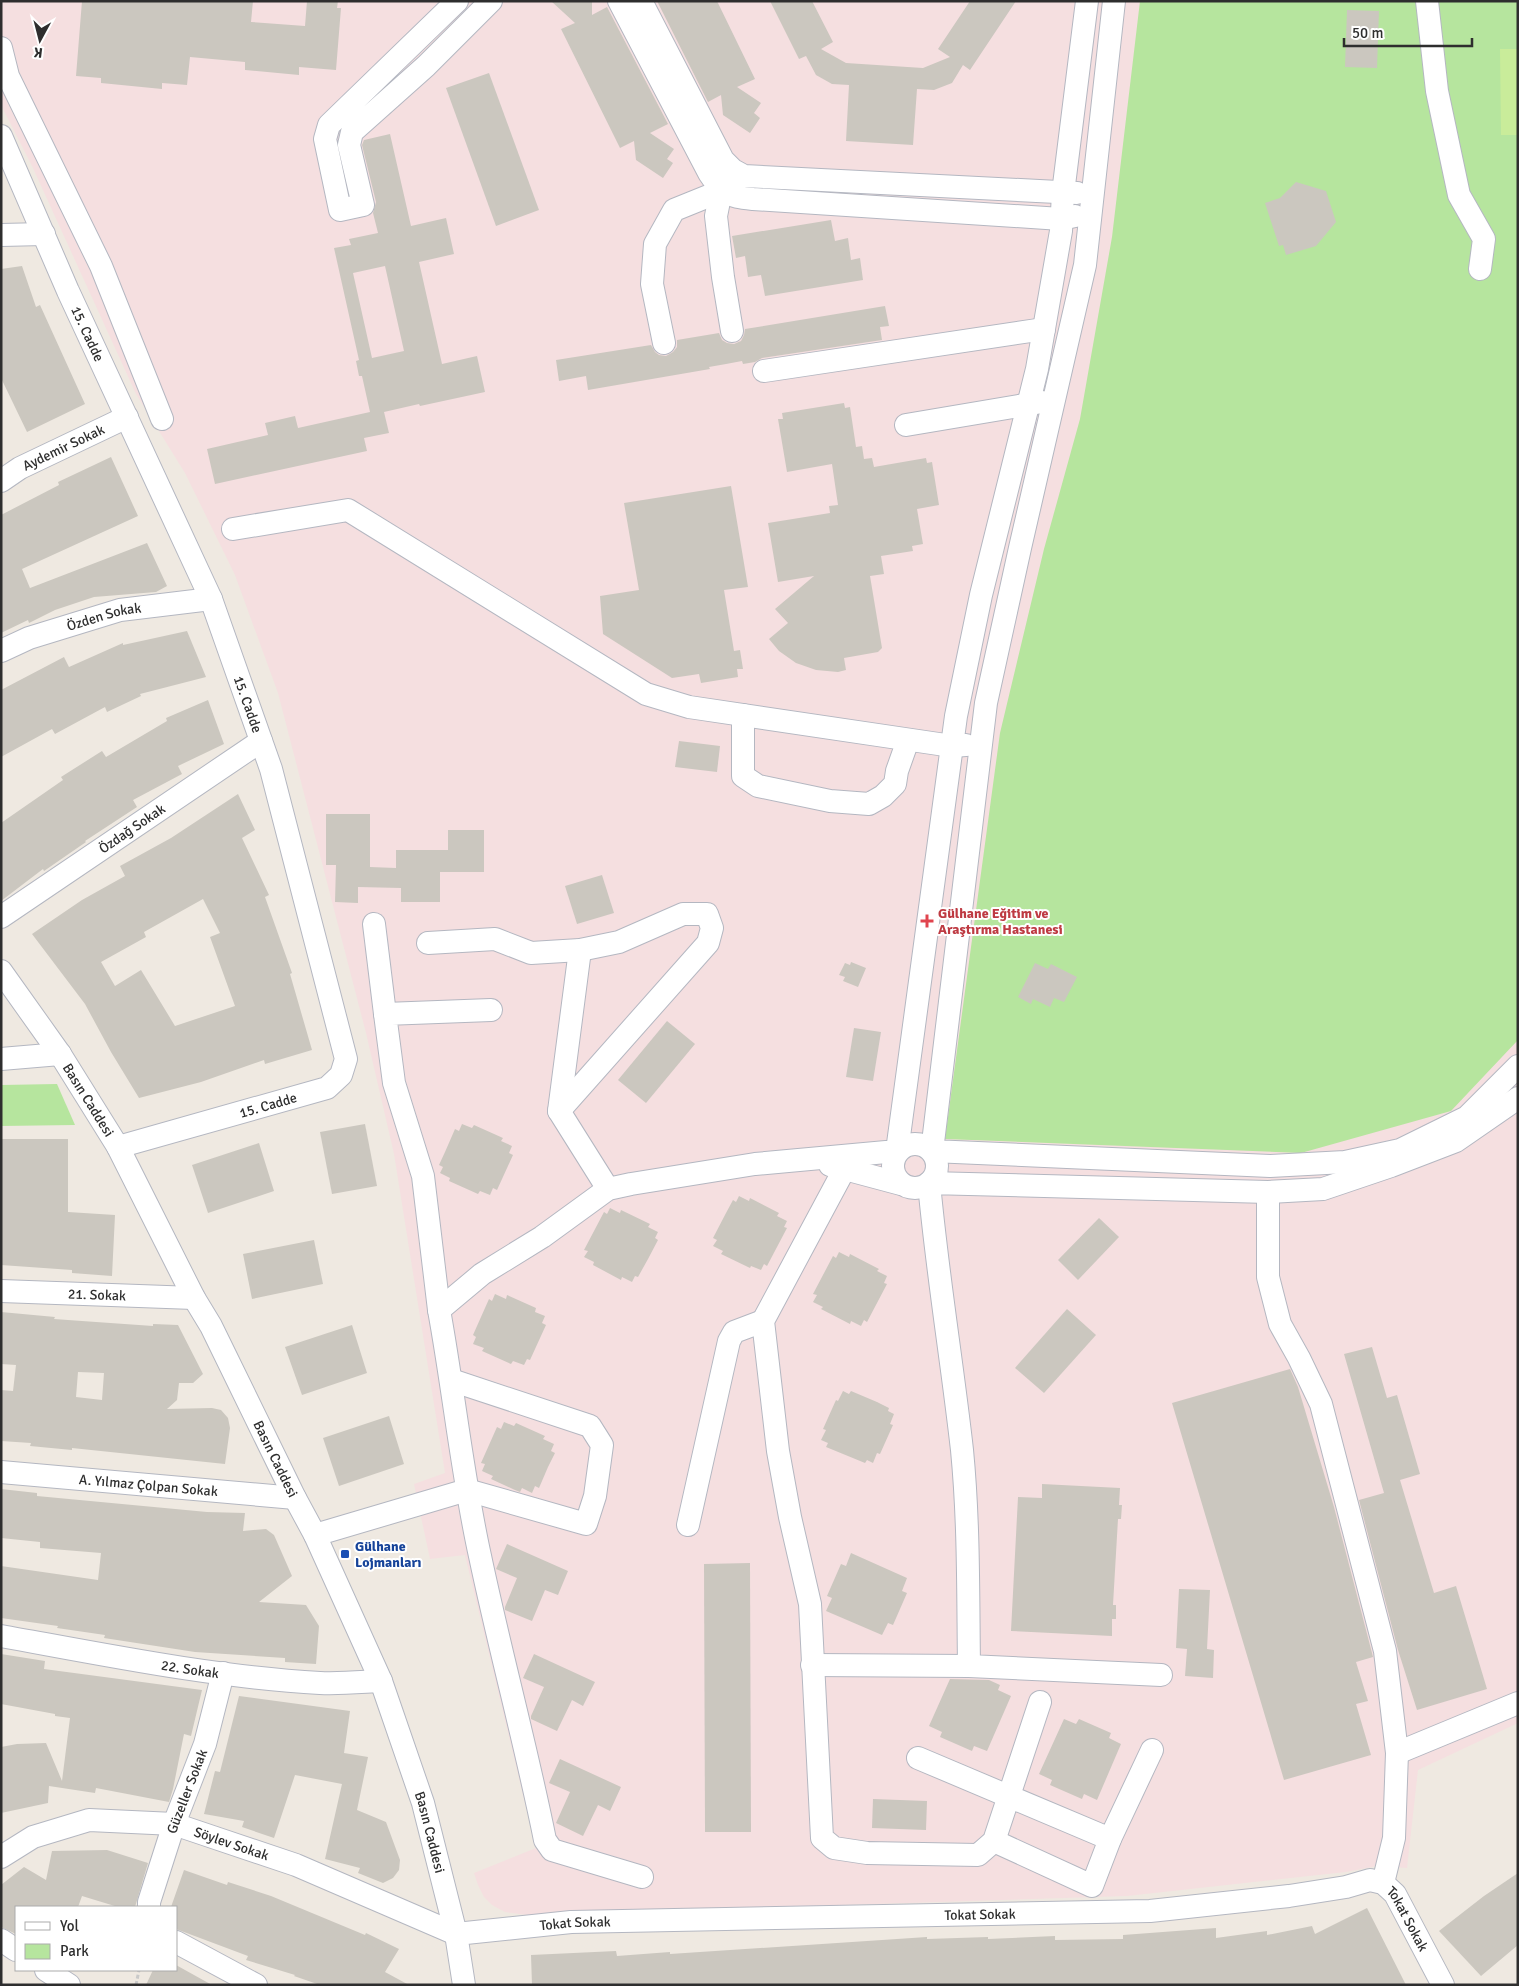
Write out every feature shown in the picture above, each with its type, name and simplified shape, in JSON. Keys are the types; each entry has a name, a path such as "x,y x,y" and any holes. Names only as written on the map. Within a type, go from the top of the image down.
{"street":[{"path":"457,1 329,125 325,139 340,210 362,205 349,145 352,132 426,66 491,1"},
{"path":"620,1 709,173 721,191 735,197 1061,219 1092,202"},
{"path":"641,1 723,160 733,170 744,176 1063,193 1092,202"},
{"path":"934,1243 902,1184 893,1173 892,1165 898,1151 952,746 981,595 1028,406 1044,329 1061,219 1087,1"},
{"path":"969,1666 968,1523 962,1450 934,1243 929,1183 934,1178 937,1164 932,1151 986,703 1085,265 1114,1"},
{"path":"1427,1 1436,91 1459,195 1484,240 1480,269"},
{"path":"1,48 8,76 101,266 162,419"},
{"name":"15. Cadde","path":"1,136 68,291 211,599 271,769 346,1059 341,1075 327,1088 118,1147"},
{"path":"664,343 652,284 655,244 674,210 721,191 744,176"},
{"path":"721,191 716,216 732,331"},
{"path":"1,235 44,234"},
{"path":"764,371 1044,329"},
{"path":"906,425 1028,406 1055,399"},
{"name":"Aydemir Sokak","path":"1,481 20,468 127,417"},
{"path":"233,529 348,510 646,694 689,707 908,740 952,746 981,744"},
{"name":"Özden Sokak","path":"1,651 29,638 120,610 211,599"},
{"path":"743,715 743,776 758,786 830,801 869,804 883,796 895,784 897,771 908,740"},
{"name":"Özdağ Sokak","path":"1,916 261,741"},
{"path":"428,943 495,939 531,953 580,950 620,942 683,914 707,914 712,928 708,943 559,1111"},
{"path":"374,924 394,1083 423,1176 439,1310 467,1490 480,1557 530,1765 544,1840 552,1850 642,1877"},
{"path":"580,950 559,1111 608,1189"},
{"name":"Basın Caddesi","path":"1,971 60,1054 118,1147 194,1298 211,1326 314,1535 381,1681 423,1802 456,1934 464,1985"},
{"path":"385,1014 491,1010"},
{"path":"1,1059 60,1054"},
{"path":"439,1310 482,1274 542,1237 608,1189 755,1164 898,1151 911,1144 919,1144 932,1151 1270,1166 1344,1162 1400,1150 1467,1117 1518,1066"},
{"path":"802,1160 845,1168 916,1188 929,1183 1268,1192 1323,1189 1456,1141 1512,1104 1518,1098"},
{"path":"845,1168 763,1321 778,1451 790,1517 810,1604 822,1838 834,1848 867,1853 978,1855 994,1841 1040,1702"},
{"path":"1268,1192 1268,1277 1280,1324 1321,1404 1385,1651 1397,1753 1394,1838 1383,1883"},
{"name":"21. Sokak","path":"1,1291 194,1298"},
{"path":"688,1525 729,1342 734,1332 763,1321"},
{"path":"314,1535 467,1490 586,1524 595,1496 602,1445 590,1426 451,1380"},
{"name":"A. Yılmaz Çolpan Sokak","path":"1,1472 295,1498"},
{"name":"22. Sokak","path":"1,1636 223,1673 322,1683 381,1681"},
{"path":"812,1665 969,1666 1161,1675"},
{"name":"Güzeller Sokak","path":"149,1906 174,1824 206,1744 223,1673"},
{"path":"1397,1753 1518,1703"},
{"path":"994,1841 1092,1886 1110,1839 1152,1750"},
{"path":"918,1758 1110,1839"},
{"name":"Söylev Sokak","path":"1,1857 33,1837 89,1820 174,1824 296,1866 456,1934"},
{"name":"Tokat Sokak","path":"456,1934 571,1922 1150,1911 1289,1896 1346,1887 1370,1880 1383,1883 1395,1894 1442,1985"},
{"path":"1,1940 15,1949"},
{"path":"178,1943 256,1985"},
{"path":"48,1971 69,1985"}],"path":[{"path":"136,1985 139,1971"}],"shaded area":[{"name":"Gülhane Eğitim ve Araştırma Hastanesi","path":"1,1 1518,1 1518,1723 1418,1770 1407,1868 1377,1866 1346,1872 1127,1896 527,1915 505,1912 492,1905 484,1897 474,1873 536,1848 465,1555 430,1559 414,1484 445,1473 394,1154 366,1033 278,693 235,575 185,473 136,394 32,166 1,105"}],"green space":[{"path":"1140,1 1518,1 1518,1040 1451,1111 1301,1153 945,1139 1000,733 1044,549 1080,419 1112,237"},
{"path":"1500,49 1518,49 1518,135 1501,135"},
{"path":"57,1084 75,1125 1,1126 1,1085"}],"building":[{"path":"82,1 253,1 251,22 305,26 307,1 338,1 337,8 341,8 336,70 299,67 299,75 245,70 245,62 190,57 187,85 162,83 162,89 101,83 101,78 76,76"},
{"path":"551,1 592,1 592,15 607,7 668,124 650,133 674,149 667,159 673,163 663,178 636,160 634,141 620,148 561,29 575,23"},
{"path":"657,1 717,1 755,79 737,87 761,103 754,113 760,118 750,133 723,115 721,95 708,102"},
{"path":"770,1 812,1 833,42 821,49 846,63 923,68 950,57 938,49 970,1 1016,1 970,70 963,65 952,83 934,90 917,89 913,145 846,141 849,85 832,84 816,75 806,56 799,59"},
{"path":"1347,10 1379,11 1377,68 1345,67"},
{"path":"489,73 539,210 496,226 446,88"},
{"path":"390,134 411,226 446,218 454,254 419,262 442,364 477,356 485,392 384,412 389,433 364,438 367,451 215,484 207,449 268,435 265,423 295,416 298,428 370,412 362,376 359,376 356,361 359,360 334,248 351,245 349,239 378,233 373,213 376,202 362,145 364,140","holes":["385,266 404,351 372,358 353,273"]},
{"path":"1296,182 1326,191 1336,222 1316,246 1286,255 1283,245 1279,246 1265,203 1280,198"},
{"path":"831,220 835,241 848,238 851,260 860,258 863,280 765,296 761,275 748,277 745,256 736,258 732,236"},
{"path":"22,266 36,307 40,305 85,404 27,432 1,378 1,269"},
{"path":"885,306 889,326 880,327 882,340 762,358 755,362 743,364 742,361 709,367 710,369 588,390 586,376 559,381 556,360 651,345 659,355 666,356 677,347 677,340 719,333 722,340 734,344 741,341 745,329"},
{"path":"844,403 845,408 850,407 856,447 862,446 864,459 872,458 874,467 926,458 927,463 932,462 939,505 917,509 923,544 912,546 913,551 881,556 884,574 870,576 882,648 878,652 844,658 846,670 838,672 816,670 796,663 779,651 769,639 788,623 775,609 814,576 778,582 768,523 830,513 829,506 838,505 832,464 787,472 778,419 783,419 782,413"},
{"path":"111,457 138,516 22,569 30,588 147,543 167,586 156,592 94,597 55,610 29,623 28,620 1,633 1,515 59,485 58,482"},
{"path":"731,486 748,587 724,590 734,651 740,650 743,669 737,669 738,677 701,683 699,674 672,678 603,634 600,596 639,590 624,503"},
{"path":"187,631 206,677 140,694 141,696 107,712 105,707 55,734 52,729 1,757 1,690 64,657 69,667 123,643 123,645"},
{"path":"208,700 224,744 178,766 182,774 133,800 137,807 44,871 43,869 1,901 1,823 63,780 61,777 102,751 106,757 167,721 166,718"},
{"path":"679,741 720,746 717,772 675,767"},
{"path":"238,794 255,830 242,838 269,895 265,897 292,973 290,974 312,1050 265,1064 264,1060 201,1082 139,1098 85,1004 32,934 82,900 125,876 120,866 171,838","holes":["203,899 220,933 210,937 235,1006 175,1026 141,970 115,986 101,962 146,937 144,932"]},
{"path":"326,814 370,814 370,867 396,868 396,850 448,850 448,830 484,830 484,872 440,872 440,902 401,902 401,888 358,887 358,903 335,902 336,865 326,865"},
{"path":"602,875 614,913 577,924 565,886"},
{"path":"851,962 866,968 858,987 843,981 845,977 839,975 845,963 850,965"},
{"path":"1035,963 1048,969 1051,964 1077,977 1064,1002 1054,998 1050,1007 1033,999 1031,1004 1018,997"},
{"path":"667,1021 695,1044 646,1103 618,1080"},
{"path":"854,1028 881,1032 873,1081 846,1077"},
{"path":"365,1124 377,1186 332,1194 320,1132"},
{"path":"462,1124 472,1128 474,1125 503,1138 501,1141 512,1146 509,1153 513,1155 497,1190 493,1188 490,1195 480,1191 478,1194 449,1181 450,1178 440,1173 443,1167 439,1165 455,1129 459,1131"},
{"path":"1,1139 68,1139 68,1212 115,1215 112,1276 72,1273 72,1270 1,1265"},
{"path":"259,1143 274,1191 208,1213 192,1165"},
{"path":"739,1196 749,1201 750,1198 779,1213 777,1216 787,1221 784,1227 787,1228 767,1266 764,1264 761,1270 751,1266 750,1268 721,1254 723,1251 713,1246 717,1240 713,1238 726,1213 733,1200 736,1202"},
{"path":"610,1208 620,1213 621,1210 650,1224 648,1227 658,1232 655,1238 658,1240 638,1277 635,1276 632,1282 622,1277 621,1280 593,1265 594,1262 584,1257 588,1251 584,1250 604,1212 607,1214"},
{"path":"1099,1218 1119,1237 1078,1280 1058,1260"},
{"path":"314,1240 323,1284 252,1299 243,1254"},
{"path":"839,1252 849,1257 850,1254 879,1269 877,1271 887,1276 884,1283 887,1284 867,1322 864,1320 861,1326 851,1321 850,1324 821,1309 823,1307 813,1302 817,1295 813,1294 833,1256 836,1258"},
{"path":"495,1294 506,1299 507,1295 536,1308 535,1312 545,1316 542,1323 546,1325 530,1360 527,1359 524,1365 513,1361 511,1364 482,1351 484,1348 473,1344 476,1337 473,1335 489,1299 492,1301"},
{"path":"1067,1309 1096,1335 1044,1393 1015,1368"},
{"path":"1,1312 55,1317 54,1319 153,1326 153,1324 178,1325 203,1374 193,1383 179,1383 177,1400 167,1409 212,1408 221,1410 228,1418 230,1428 225,1464 72,1448 72,1450 30,1446 31,1443 1,1441 1,1390 13,1391 16,1365 1,1364","holes":["78,1372 104,1373 102,1400 76,1397"]},
{"path":"352,1325 367,1373 302,1395 285,1347"},
{"path":"1372,1347 1387,1398 1397,1395 1420,1474 1400,1480 1434,1593 1456,1586 1487,1689 1417,1710 1398,1650 1359,1500 1384,1493 1344,1354"},
{"path":"1290,1369 1298,1387 1334,1507 1373,1657 1356,1662 1368,1701 1356,1704 1371,1755 1284,1780 1172,1403"},
{"path":"843,1391 849,1394 851,1391 877,1402 889,1408 888,1411 894,1414 890,1424 893,1425 880,1454 877,1453 873,1463 867,1460 865,1463 826,1447 828,1443 821,1440 826,1430 823,1429 836,1400 838,1401"},
{"path":"389,1416 404,1464 339,1486 323,1438"},
{"path":"504,1422 514,1426 516,1423 545,1436 543,1439 554,1444 551,1451 555,1453 539,1488 535,1486 532,1493 522,1488 520,1492 515,1490 491,1479 493,1476 482,1471 485,1464 481,1463 497,1427 501,1429"},
{"path":"1042,1484 1120,1488 1119,1505 1122,1505 1121,1519 1118,1519 1113,1605 1116,1605 1116,1619 1112,1619 1112,1636 1011,1631 1018,1497 1042,1498"},
{"path":"1,1489 37,1493 37,1496 207,1512 245,1513 243,1531 266,1529 274,1535 292,1576 259,1602 306,1605 319,1626 316,1664 285,1662 285,1658 195,1652 104,1638 105,1635 57,1628 58,1626 1,1618 1,1566 98,1580 101,1553 40,1548 40,1542 1,1538"},
{"path":"507,1544 568,1571 558,1595 545,1590 532,1621 505,1610 517,1578 496,1569"},
{"path":"851,1553 907,1578 902,1591 907,1593 893,1625 888,1623 882,1635 826,1611 832,1598 827,1596 841,1564 846,1566"},
{"path":"750,1563 751,1832 705,1832 704,1564"},
{"path":"1179,1589 1210,1590 1207,1649 1214,1650 1213,1678 1185,1676 1187,1649 1176,1648"},
{"path":"1,1654 45,1661 44,1669 202,1690 191,1736 184,1734 169,1802 96,1788 95,1793 49,1786 48,1803 1,1813 1,1747 17,1744 46,1743 62,1781 70,1718 1,1704"},
{"path":"534,1654 595,1682 583,1706 572,1700 557,1731 531,1719 544,1687 523,1678"},
{"path":"950,1679 989,1680 1000,1685 998,1690 1011,1696 987,1751 974,1746 972,1751 940,1737 942,1732 929,1726"},
{"path":"239,1696 350,1711 344,1753 368,1757 357,1810 386,1822 400,1860 399,1870 393,1878 383,1883 358,1873 360,1868 325,1859 342,1784 295,1775 274,1838 242,1827 244,1821 204,1814 215,1771 220,1772"},
{"path":"1064,1719 1076,1724 1079,1719 1111,1733 1109,1738 1121,1744 1097,1800 1084,1794 1082,1799 1050,1785 1052,1780 1039,1774"},
{"path":"560,1759 621,1787 610,1811 598,1805 583,1836 556,1823 570,1792 549,1783"},
{"path":"873,1799 927,1801 926,1830 872,1828"},
{"path":"107,1850 148,1863 135,1906 115,1906 82,1896 78,1906 15,1906 15,1934 1,1927 1,1885 24,1867 46,1880 52,1851"},
{"path":"184,1870 227,1885 228,1882 271,1896 365,1935 366,1933 399,1949 385,1972 409,1985 320,1985 246,1960 248,1956 178,1930 178,1906 171,1906"},
{"path":"1518,1873 1518,1945 1481,1976 1439,1931 1484,1896"},
{"path":"1367,1908 1406,1985 532,1985 531,1955 616,1951 617,1956 670,1952 670,1954 927,1937 927,1939 988,1937 988,1939 1055,1936 1055,1940 1123,1939 1123,1935 1216,1928 1216,1938 1267,1931 1267,1935 1312,1926 1315,1934"},
{"path":"178,1966 212,1985 146,1985 153,1971 178,1971"}],"place":[{"name":"Gülhane Eğitim ve Araştırma Hastanesi","path":"927,921"},
{"name":"Gülhane Lojmanları","path":"345,1554"}]}
